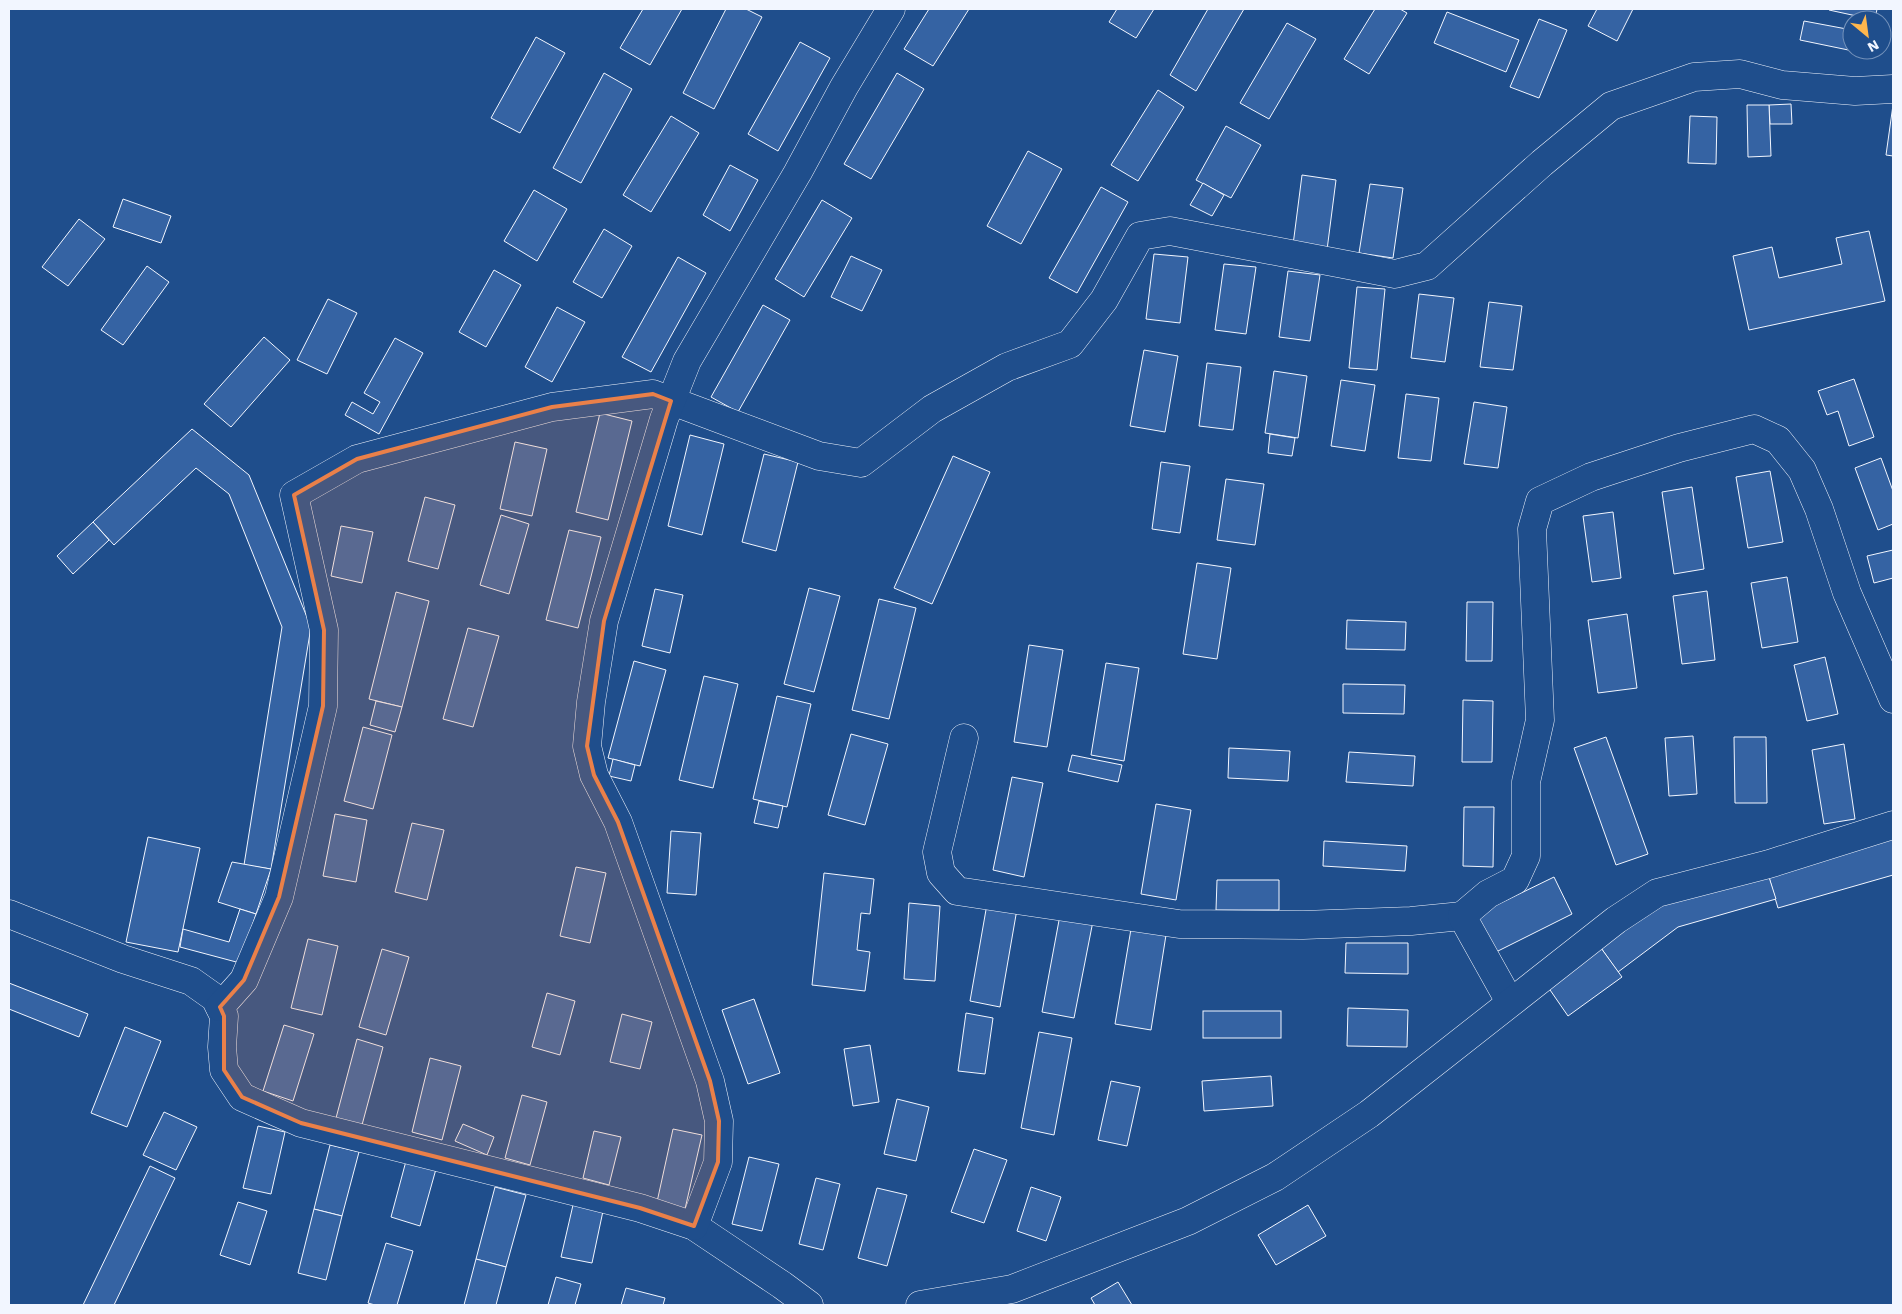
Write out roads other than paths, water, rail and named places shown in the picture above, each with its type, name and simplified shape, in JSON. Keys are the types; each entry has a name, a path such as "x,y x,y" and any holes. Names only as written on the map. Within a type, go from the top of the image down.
{"street":[{"path":"694,1226 718,1162 719,1121 704,1062 618,822 594,776 587,746 591,702 604,621 651,461 687,360 891,9"},
{"path":"220,1007 244,980 279,897 323,706 324,630 294,495 357,459 552,407 653,394 819,456 861,463 932,409 1007,367 1070,344 1104,300 1140,236 1170,231 1395,274 1427,266 1542,162 1611,106 1694,77 1740,74 1782,85 1855,90 1893,89"},
{"path":"964,738 937,852 941,873 957,891 1179,924 1302,925 1411,921 1462,916 1488,894 1514,880 1526,856 1526,782 1540,720 1532,529 1540,500 1591,478 1680,448 1754,429 1778,440 1802,470 1816,501 1847,593 1893,698"},
{"path":"920,1305 1012,1289 1188,1221 1275,1178 1369,1114 1616,920 1657,893 1768,864 1893,825"},
{"path":"9,914 124,959 191,981 215,998 224,1016 222,1047 224,1070 242,1097 301,1123 640,1208 694,1226 809,1305"},
{"path":"1462,916 1510,1002"}]}
